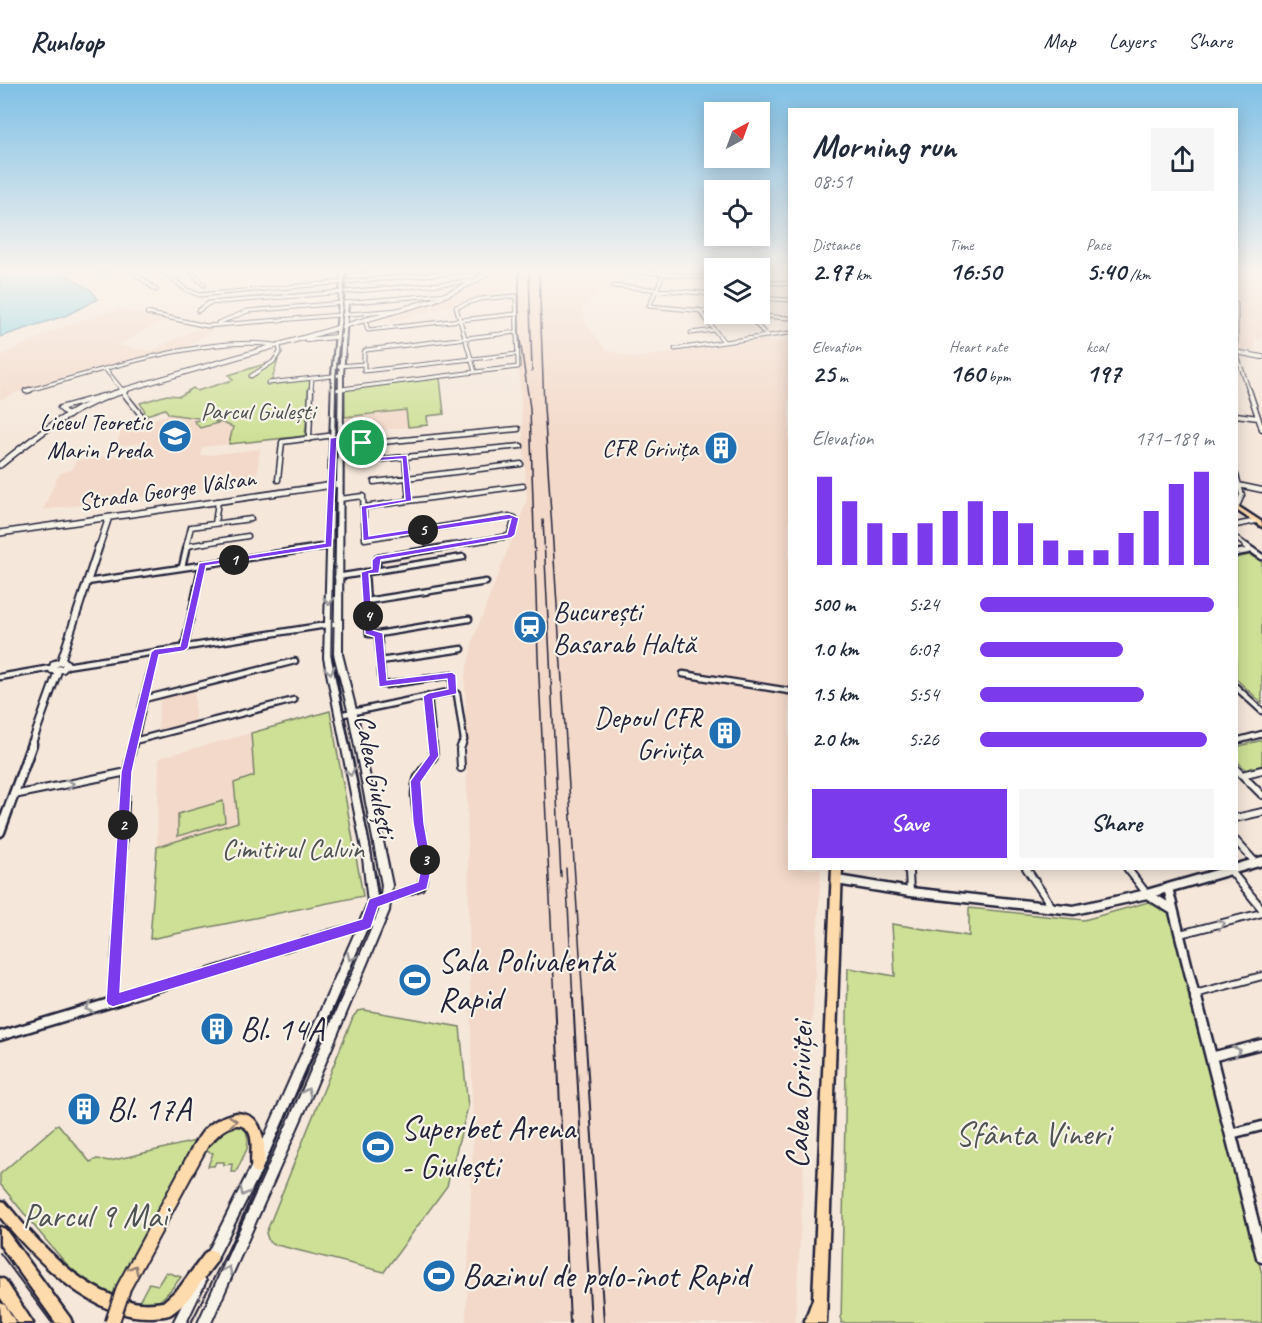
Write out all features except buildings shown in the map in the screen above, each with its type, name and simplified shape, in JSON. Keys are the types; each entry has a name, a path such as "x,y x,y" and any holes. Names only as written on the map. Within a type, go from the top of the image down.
{"main road":[{"name":"Calea Giulești","path":"339,327 341,337"},
{"name":"Calea Giulești","path":"204,1323 296,1117 372,926 374,903 366,849 328,658 329,545 334,436 338,366 341,337 345,327"},
{"name":"Calea Giulești","path":"179,1323 387,898 387,885 352,710 338,655 341,435 337,390"},
{"path":"1238,505 1260,522"},
{"name":"Calea Griviței","path":"819,1323 837,874"},
{"path":"121,1323 124,1287 202,1143 219,1124 226,1120 243,1120 253,1127 257,1137 257,1167"},
{"path":"0,1207 77,1297 98,1312 121,1323 143,1320 166,1309 188,1287 211,1257"},
{"path":"0,1234 65,1323"},
{"path":"0,1285 25,1321"},
{"path":"811,1323 820,1292"},
{"path":"0,1310 9,1323"}],"street":[{"path":"67,416 60,408 339,327"},
{"path":"367,327 368,330 397,327"},
{"path":"462,327 475,372"},
{"path":"337,390 518,367 517,327"},
{"path":"712,327 724,342"},
{"path":"759,327 767,336"},
{"path":"691,333 714,330"},
{"path":"517,333 366,350 364,364 366,372 517,354"},
{"path":"675,349 788,333"},
{"path":"300,339 341,337"},
{"path":"26,391 194,349 262,342 278,346"},
{"path":"251,376 275,360 280,352 278,346"},
{"path":"1238,352 1262,357"},
{"path":"1238,358 1262,429"},
{"path":"338,366 364,364"},
{"path":"106,370 145,420"},
{"path":"268,383 338,375"},
{"path":"309,439 312,378"},
{"path":"0,470 67,416 122,391"},
{"path":"0,465 44,429 108,395"},
{"path":"1238,415 1258,418"},
{"path":"362,444 518,429"},
{"path":"278,480 282,442 361,434 362,460 521,446"},
{"path":"405,457 408,501"},
{"path":"374,482 521,464"},
{"name":"Strada George Vâlsan","path":"1,534 340,484"},
{"path":"1238,485 1262,489"},
{"path":"1238,485 1242,495 1238,502"},
{"path":"363,507 523,486"},
{"path":"340,499 363,496 365,539 513,516 515,521 511,535 378,558 376,571"},
{"path":"215,524 218,501"},
{"path":"64,663 87,582 109,517"},
{"path":"182,567 191,527 250,519"},
{"path":"1238,525 1260,522"},
{"path":"187,546 248,536"},
{"path":"1238,540 1262,557"},
{"path":"87,582 339,543"},
{"path":"1238,554 1252,550"},
{"path":"329,578 463,558"},
{"path":"184,648 202,564"},
{"path":"365,572 369,634 469,619"},
{"path":"367,601 486,582"},
{"path":"0,677 54,670 64,663 184,648 339,623"},
{"path":"378,633 382,684 450,674 453,691 457,694 464,740 459,749 460,768"},
{"path":"380,662 462,649"},
{"path":"113,1001 127,772 155,652"},
{"path":"144,699 295,661"},
{"path":"0,832 54,670"},
{"path":"683,674 788,691"},
{"path":"1238,689 1262,711"},
{"path":"339,715 352,710 453,691"},
{"path":"374,903 420,887 424,882 427,867 419,823 416,781 434,756 428,696"},
{"path":"134,741 294,700"},
{"path":"1238,740 1262,734"},
{"path":"1238,771 1262,795"},
{"path":"1242,775 1262,771"},
{"path":"14,795 127,772"},
{"path":"1238,818 1262,812"},
{"path":"1238,843 1259,862"},
{"path":"1238,868 1259,862"},
{"path":"908,870 910,892"},
{"path":"1027,870 1053,908"},
{"path":"1129,870 1147,894 1173,910"},
{"path":"837,874 910,892 1074,910 1147,894 1230,870 1262,911 1180,934"},
{"path":"1168,888 1262,1254"},
{"path":"0,1036 372,926"},
{"path":"1195,993 1262,976"},
{"path":"1211,1057 1262,1044"},
{"path":"1231,1134 1262,1126"}],"shaded area":[{"path":"63,327 152,327 118,345 151,351 201,327 214,330 178,352 20,391 0,400 0,356"},
{"path":"517,327 588,327 606,350 634,358 765,340 788,343 788,870 821,870 795,1323 466,1323 473,1142 465,677 473,640 527,500"},
{"path":"1238,327 1262,327 1262,341 1255,339 1255,350 1238,348"},
{"path":"406,410 408,427 345,434 345,417"},
{"path":"169,414 217,421 233,428 229,444 202,447 201,456 260,449 256,482 43,510 57,478 61,473 71,470 77,460 139,453 142,443 115,446 123,429"},
{"path":"195,690 195,721 158,730 160,699"},
{"path":"251,733 254,777 234,783 238,822 157,847 159,758"}],"green space":[{"name":"Parcul Giulești","path":"278,360 271,383 310,379 305,436 229,444 233,427 217,421 214,421 218,423 200,428 194,421 205,419 169,414 165,409 147,415 142,413 145,411 140,403 167,395 180,396 193,388 197,391 233,380 229,375"},
{"path":"440,378 444,414 427,416 428,425 408,427 406,410 345,417 345,390"},
{"path":"1250,555 1262,562 1262,703 1238,681 1238,558"},
{"name":"Cimitirul Calvin","path":"330,711 363,896 150,939 157,847 238,822 234,783 254,776 251,733"},
{"path":"1262,740 1262,765 1246,770 1238,762 1238,746"},
{"path":"223,801 225,822 178,836 178,814"},
{"name":"Sfânta Vineri","path":"1152,901 1170,912 1262,1274 1262,1323 841,1323 848,968 895,976 892,924 969,936 969,908 1084,920"},
{"name":"Superbet Arena - Giulești","path":"364,1010 460,1027 468,1107 447,1186 384,1272 273,1244 269,1242 266,1233 353,1017 358,1011"},
{"name":"Parcul 9 Mai","path":"58,1124 90,1162 97,1159 110,1161 195,1141 129,1265 111,1305 66,1263 0,1184 0,1174"},
{"path":"238,1124 245,1127 248,1139 247,1149 236,1172 231,1172 232,1164 224,1165 224,1162 216,1162 214,1166 208,1166 213,1153 201,1150 219,1129"},
{"path":"166,1272 181,1277 161,1299 150,1306 134,1311 149,1283 158,1285"}],"water":[{"path":"0,327 31,327 0,337"}],"tram line":[{"path":"338,1000 379,902 378,885 331,655 336,375 341,327"},
{"path":"191,1323 228,1250 339,998"},
{"path":"0,1253 52,1323"}],"railway":[{"path":"519,327 530,408 538,657 555,1000"},
{"path":"531,327 532,371"},
{"path":"541,327 544,407 583,1000"},
{"path":"543,520 561,877"},
{"path":"566,868 573,1000"},
{"path":"555,998 570,1323"},
{"path":"573,998 591,1323"},
{"path":"583,998 604,1323"}],"place":[{"name":"Liceul Teoretic Marin Preda","path":"175,436"},
{"name":"CFR Grivița","path":"721,448"},
{"name":"București Basarab Haltă","path":"530,627"},
{"name":"Depoul CFR Grivița","path":"725,733"},
{"name":"Sala Polivalentă Rapid","path":"415,980"},
{"name":"Bl. 14A","path":"217,1029"},
{"name":"Bl. 17A","path":"84,1109"},
{"name":"Superbet Arena - Giulești","path":"378,1147"},
{"name":"Bazinul de polo-înot Rapid","path":"439,1276"}],"route":[{"path":"361,434 362,443 363,461 405,457 408,501 363,507 365,539 509,516 515,518 509,536 378,558 376,571 365,572 369,634 378,633 382,684 452,675 453,691 428,696 434,756 416,781 419,823 427,867 423,885 374,903 366,924 113,1001 127,772 155,652 184,648 202,564 329,545 333,438 361,434"}]}
